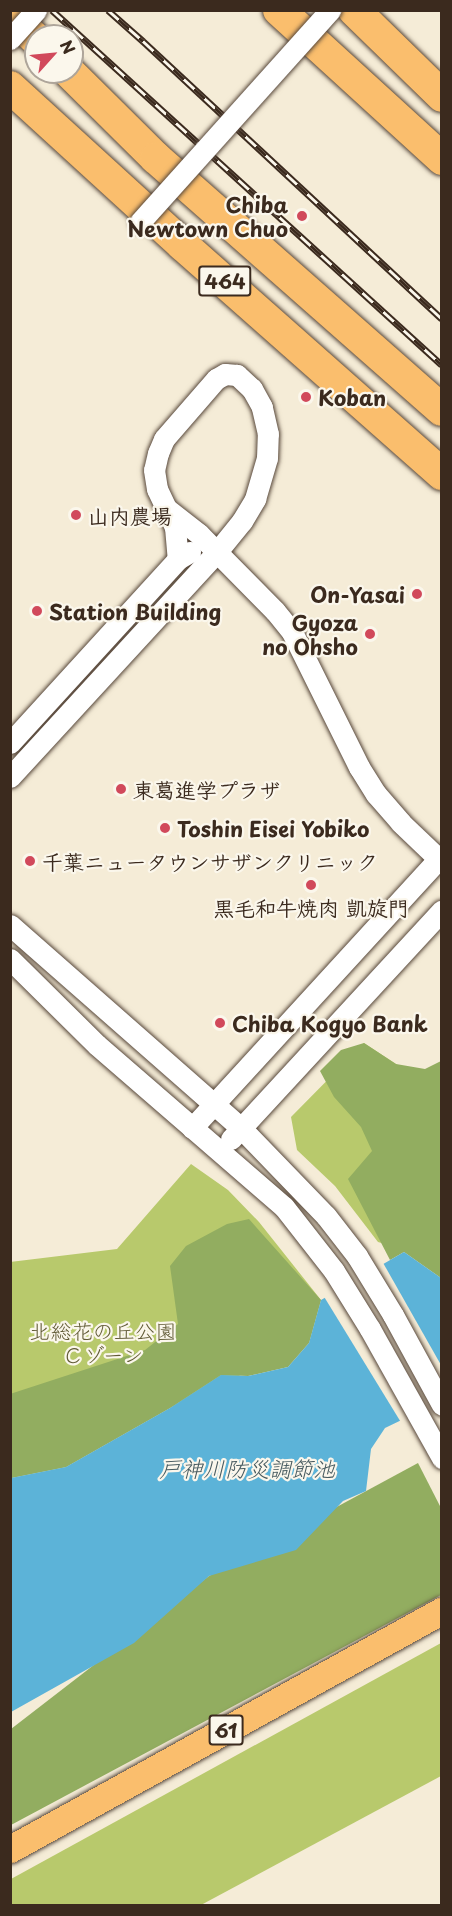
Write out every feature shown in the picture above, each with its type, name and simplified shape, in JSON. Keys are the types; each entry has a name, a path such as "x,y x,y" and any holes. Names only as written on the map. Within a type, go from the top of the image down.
{"highway":[{"path":"279,10 441,159"},
{"path":"354,10 441,96"},
{"path":"10,15 24,28"},
{"name":"464","path":"81,84 156,158 441,410"},
{"name":"464","path":"10,87 441,474"}],"main road":[{"name":"61","path":"10,1849 441,1611"}],"street":[{"path":"10,39 36,10"},
{"path":"140,222 330,10"},
{"path":"10,777 216,553 242,521 255,499 267,458 268,434 262,407 252,389 237,375 225,374 216,379 164,439 154,471 157,489 175,527 178,559"},
{"path":"166,508 199,534 275,611 292,632 370,785 401,823 440,858 192,1128"},
{"path":"10,743 178,559 195,550 216,553"},
{"path":"221,1151 441,910"},
{"path":"10,925 241,1128 326,1216 357,1256 393,1316 441,1406"},
{"path":"10,959 97,1045 258,1182 302,1228 334,1271 370,1329 441,1458"}],"green space":[{"path":"364,1043 428,1085 402,1249 378,1242 335,1186 297,1150 291,1117"},
{"path":"364,1043 396,1064 425,1069 441,1061 441,1278 404,1252 390,1260 348,1179 372,1151 361,1127 334,1097 320,1071 341,1050"},
{"name":"北総花の丘公園 Ｃゾーン","path":"191,1164 228,1190 259,1222 321,1300 309,1343 170,1408 66,1467 11,1478 10,1262 117,1249"},
{"path":"249,1219 321,1300 309,1343 288,1367 248,1376 221,1375 170,1408 66,1467 11,1478 10,1394 145,1350 178,1324 170,1266 186,1246 227,1224"},
{"path":"418,1463 441,1508 441,1595 11,1825 11,1729 209,1576"},
{"path":"441,1643 441,1776 201,1905 11,1905 11,1879"}],"water":[{"name":"戸神川防災調節池","path":"404,1252 441,1278 441,1401 385,1428 371,1449 366,1491 343,1501 296,1550 209,1576 134,1643 11,1712 11,1478 66,1467 170,1408 221,1375 248,1376 288,1367 309,1343 321,1300"}],"pier":[{"path":"382,1261 441,1365 442,1405 402,1424 323,1295"}],"railway":[{"path":"52,10 442,365"},
{"path":"108,10 442,319"}],"place":[{"name":"Chiba Newtown Chuo","path":"302,216"},
{"name":"Koban","path":"306,397"},
{"name":"山内農場","path":"76,515"},
{"name":"On-Yasai","path":"417,594"},
{"name":"Station Building","path":"37,611"},
{"name":"Gyoza no Ohsho","path":"370,634"},
{"name":"東葛進学プラザ","path":"121,789"},
{"name":"Toshin Eisei Yobiko","path":"165,828"},
{"name":"千葉ニュータウンサザンクリニック","path":"30,861"},
{"name":"黒毛和牛焼肉 凱旋門","path":"311,885"},
{"name":"Chiba Kogyo Bank","path":"220,1023"}]}
